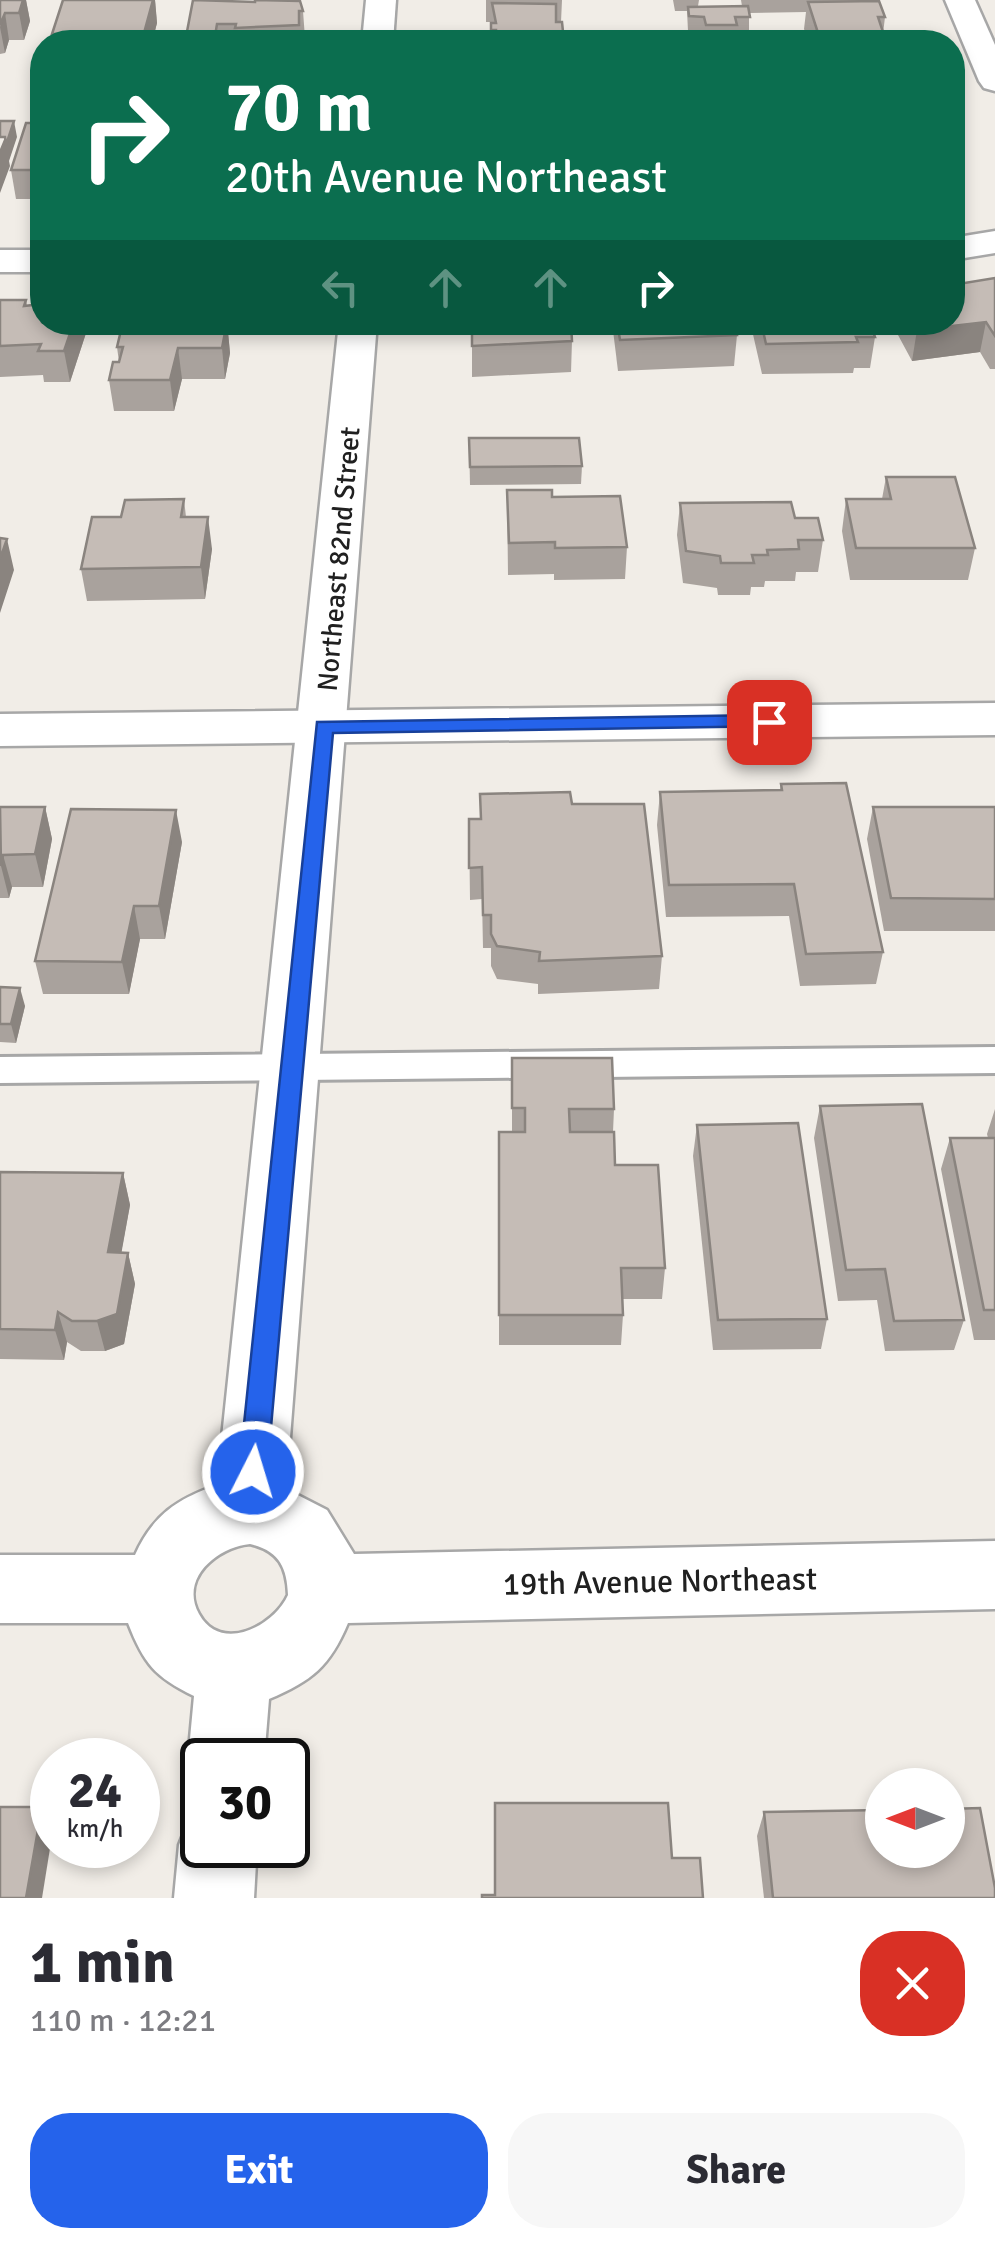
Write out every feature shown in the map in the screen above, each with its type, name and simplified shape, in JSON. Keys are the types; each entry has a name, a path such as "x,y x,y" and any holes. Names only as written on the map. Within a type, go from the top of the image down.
{"street":[{"path":"379,30 381,0"},
{"path":"960,0 995,81"},
{"path":"965,247 995,242"},
{"path":"0,262 30,261"},
{"name":"Northeast 82nd Street","path":"249,1512 357,335"},
{"path":"0,730 995,720"},
{"path":"249,1512 285,1518 307,1534 320,1554 324,1604 311,1629 293,1650 268,1663 234,1670 214,1668 191,1657 172,1640 160,1615 158,1589 167,1562 182,1540 206,1522 249,1512"},
{"name":"19th Avenue Northeast","path":"325,1589 995,1575"},
{"path":"0,1589 158,1589"},
{"path":"228,1738 234,1670"},
{"path":"214,1898 216,1868"}],"lane":[{"path":"0,1070 995,1060"}],"building":[{"path":"0,0 23,0 19,13 5,13 0,25"},
{"path":"63,0 153,0 145,30 53,30"},
{"path":"193,0 300,1 303,11 299,11 299,25 235,28 236,24 217,24 216,30 187,30"},
{"path":"879,1 885,17 878,17 882,30 817,30 808,2"},
{"path":"492,3 556,4 556,22 562,22 563,30 491,30 491,23 496,23"},
{"path":"748,6 750,17 735,17 737,25 706,25 704,17 689,16 688,7"},
{"path":"0,121 14,121 6,145 5,137 0,137"},
{"path":"26,123 30,123 30,170 11,170"},
{"path":"995,278 995,336 986,322 965,324 965,283"},
{"path":"0,300 26,300 24,306 30,305 30,335 70,335 64,351 38,351 41,344 0,346"},
{"path":"120,335 224,335 222,348 178,348 170,380 109,380 113,362 119,362 123,347 117,347"},
{"path":"472,335 572,335 572,341 472,346"},
{"path":"619,335 737,335 620,340"},
{"path":"764,335 875,337 856,337 858,342 766,344"},
{"path":"469,438 579,438 582,466 470,467"},
{"path":"886,477 955,477 975,548 856,548 846,499 891,499"},
{"path":"507,490 552,490 552,497 620,496 627,547 555,548 555,542 509,543"},
{"path":"184,499 181,517 208,517 201,567 81,569 92,517 121,517 125,500"},
{"path":"791,502 795,518 818,518 823,540 798,540 799,549 767,550 768,555 752,555 754,563 721,563 720,556 686,551 680,503"},
{"path":"0,538 7,539 0,559"},
{"path":"846,783 883,952 806,954 794,884 669,885 660,792 782,790 781,784"},
{"path":"570,792 572,804 644,804 662,956 539,961 540,952 497,946 491,934 491,915 483,915 482,867 469,868 469,819 481,819 480,794"},
{"path":"0,807 45,807 35,854 3,855 1,866"},
{"path":"873,807 995,807 995,899 891,898"},
{"path":"71,809 176,810 159,906 134,906 122,962 35,961"},
{"path":"0,987 20,988 11,1024 0,1024"},
{"path":"512,1058 612,1058 614,1109 569,1109 570,1132 614,1132 615,1165 658,1165 665,1268 621,1268 623,1315 499,1315 499,1132 525,1132 525,1108 512,1108"},
{"path":"922,1104 964,1320 894,1321 885,1269 846,1270 820,1106"},
{"path":"798,1123 827,1319 718,1320 697,1125"},
{"path":"950,1138 995,1138 995,1310 984,1310"},
{"path":"0,1172 123,1173 108,1252 128,1253 117,1314 97,1321 72,1321 58,1312 55,1330 0,1329"},
{"path":"495,1803 668,1803 672,1858 700,1858 703,1898 482,1898 495,1895"},
{"path":"0,1807 30,1807 31,1868 26,1898 0,1898"},
{"path":"965,1808 980,1808 995,1898 773,1898 764,1812 865,1810 865,1868 965,1868"}],"route":[{"path":"253,1472 324,726 769,722"}]}
